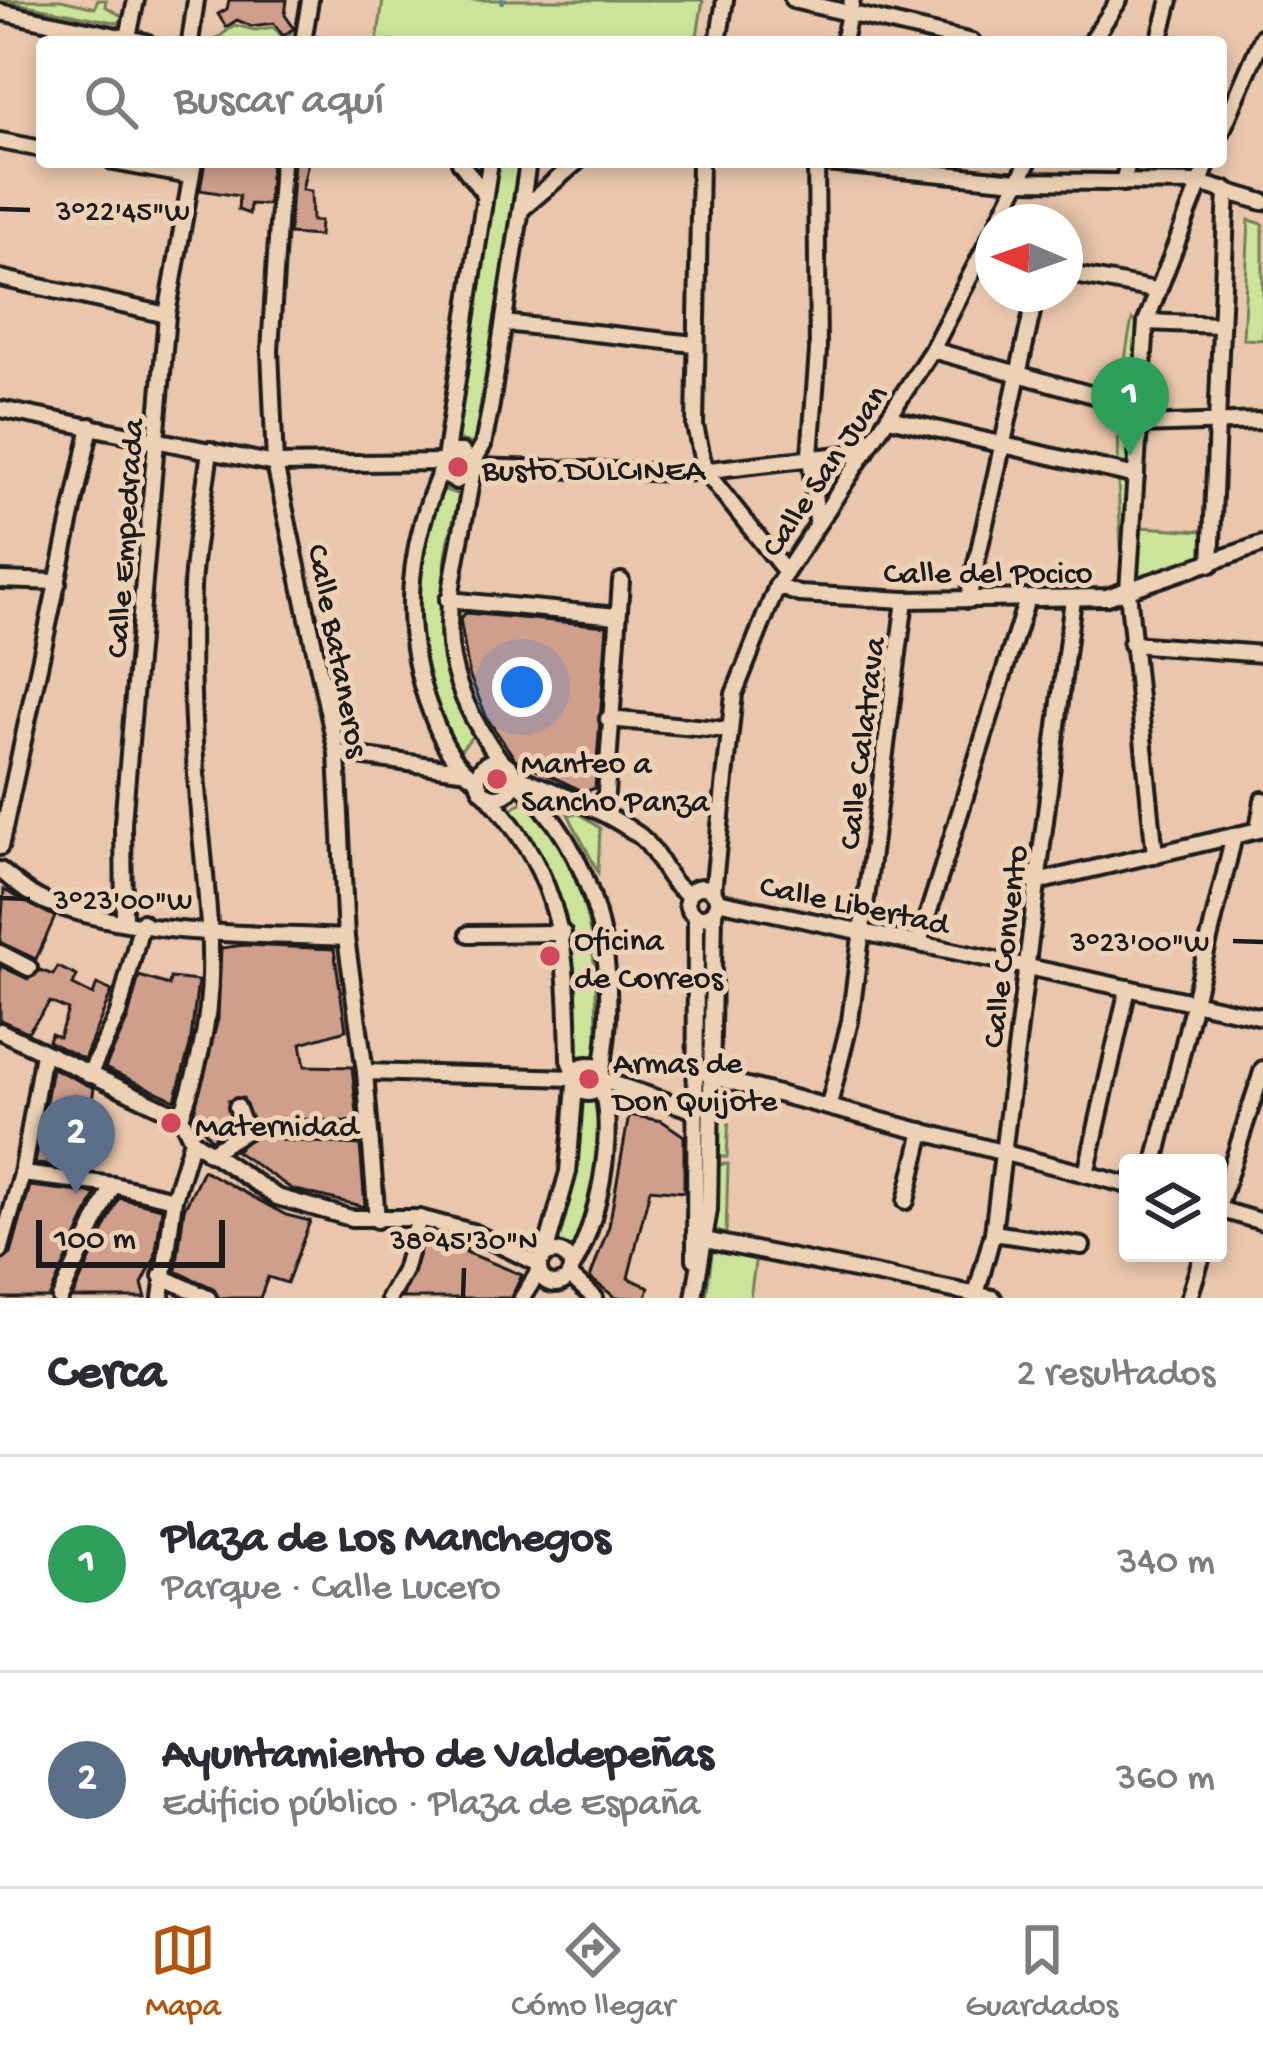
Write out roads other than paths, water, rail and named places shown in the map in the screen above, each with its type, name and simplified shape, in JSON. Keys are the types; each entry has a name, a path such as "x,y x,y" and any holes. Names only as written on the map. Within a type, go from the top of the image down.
{"street":[{"path":"128,36 136,0"},
{"path":"191,36 196,0"},
{"path":"304,36 310,0"},
{"path":"719,36 725,0"},
{"path":"793,0 851,6 952,36"},
{"path":"1161,36 1170,0"},
{"path":"1094,36 1111,2"},
{"path":"844,36 851,6"},
{"path":"0,12 118,36"},
{"path":"1227,121 1259,56 1263,36"},
{"path":"0,141 36,148"},
{"name":"Calle Bataneros","path":"282,168 270,350 275,464 337,754 346,938 365,1072 377,1220"},
{"path":"465,168 485,195"},
{"path":"460,770 437,729 410,641 413,562 444,462 489,168"},
{"path":"527,168 483,445 473,467 448,600 447,631 458,688 501,761 556,818 580,864 600,925 607,1016 601,1080 608,1105 601,1187 562,1298"},
{"path":"522,209 571,168"},
{"path":"700,168 695,426 705,471 784,571"},
{"path":"815,168 818,351 810,455 817,521"},
{"path":"879,168 1018,181 1199,183 1263,202"},
{"path":"1007,204 1025,168"},
{"path":"1123,184 1127,168"},
{"path":"1155,855 1128,592 1146,322 1205,168"},
{"name":"Calle Empedrada","path":"124,920 122,823 167,315 192,169"},
{"path":"1211,564 1227,190"},
{"path":"1083,276 1156,290"},
{"name":"Calle San Juan","path":"701,1110 709,1076 715,901 734,694 784,571 890,418 975,277"},
{"path":"0,278 167,315"},
{"path":"968,600 1032,312"},
{"path":"1146,322 1220,325"},
{"path":"504,323 694,344"},
{"path":"932,350 1140,408"},
{"path":"1,414 91,426 275,464 444,462 462,452 473,467"},
{"path":"890,418 1001,448 1136,476"},
{"path":"1140,425 1216,427 1263,421"},
{"path":"0,847 91,426"},
{"path":"181,1117 208,1026 213,931 202,853 192,585 210,450"},
{"path":"444,462 456,481 473,467 705,471 866,452"},
{"name":"Calle del Pocico","path":"777,586 799,594 904,600 1073,598 1128,592 1263,544"},
{"path":"0,580 58,582"},
{"path":"600,809 606,793 621,581"},
{"name":"Calle Convento","path":"976,1295 993,1233 1073,598"},
{"path":"919,943 1027,599"},
{"path":"448,600 617,616"},
{"name":"Calle Calatrava","path":"829,1105 850,1021 904,600"},
{"path":"1131,644 1263,653"},
{"path":"608,719 728,730"},
{"path":"337,754 460,770 478,780 538,862 563,933 569,1060 586,1093 601,1080"},
{"path":"478,780 485,765 501,761"},
{"path":"488,796 506,795 514,778"},
{"path":"514,778 600,809 645,840 675,884 689,894"},
{"path":"556,818 568,797"},
{"path":"1037,882 1260,830 1263,800"},
{"path":"1157,1154 1234,836"},
{"path":"0,870 42,901 124,920 213,931 346,938"},
{"path":"694,1296 705,1240 696,916 687,904 689,894 701,886 715,901 696,916"},
{"name":"Calle Libertad","path":"715,901 1263,1017"},
{"path":"95,1078 142,922"},
{"path":"469,934 563,933"},
{"path":"0,953 29,968"},
{"path":"1086,1174 1128,988"},
{"path":"0,1031 181,1117 192,1140 278,1197 338,1215 377,1220 419,1217 472,1232 541,1263 565,1255 569,1275 595,1298"},
{"path":"0,1251 6,1208 22,1174 44,1053"},
{"path":"522,1298 541,1263 568,1172 575,1079 586,1065 601,1080 701,1110"},
{"path":"1227,1180 1263,1069"},
{"path":"365,1072 575,1079"},
{"path":"709,1076 1119,1183"},
{"path":"209,1154 246,1131 237,1107"},
{"path":"694,1296 701,1110"},
{"path":"283,1130 370,1135"},
{"path":"906,1202 923,1131"},
{"path":"160,1298 174,1199 192,1140"},
{"path":"22,1174 113,1184 174,1199"},
{"path":"60,1298 113,1184"},
{"path":"1227,1211 1263,1222"},
{"path":"389,1298 404,1271 419,1217"},
{"path":"993,1233 1082,1246"},
{"path":"705,1240 993,1298"},
{"path":"1189,1298 1200,1262"},
{"path":"541,1263 549,1284 569,1275"},
{"path":"161,1276 208,1298"}],"place":[{"name":"Plaza de Los Manchegos","path":"1130,456"},
{"name":"Busto DULCINEA","path":"458,467"},
{"name":"Manteo a Sancho Panza","path":"497,779"},
{"name":"Oficina de Correos","path":"550,956"},
{"name":"Armas de Don Quijote","path":"589,1079"},
{"name":"Maternidad","path":"171,1123"},
{"name":"Ayuntamiento de Valdepeñas","path":"76,1194"}]}
